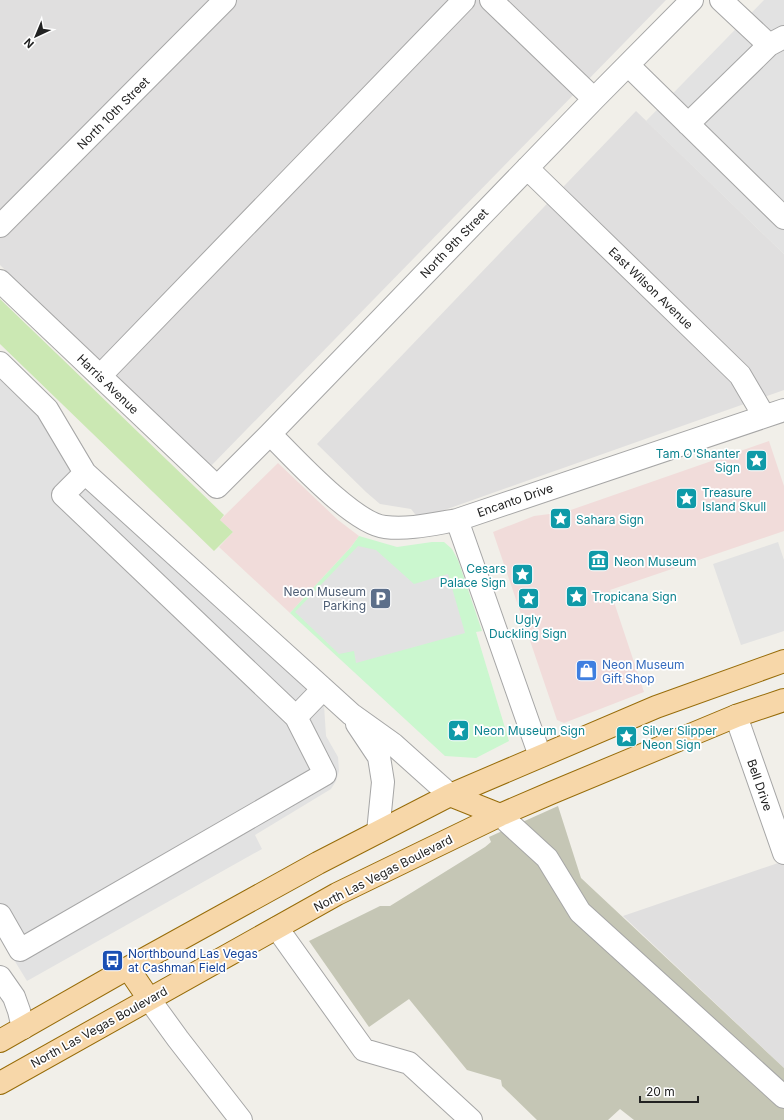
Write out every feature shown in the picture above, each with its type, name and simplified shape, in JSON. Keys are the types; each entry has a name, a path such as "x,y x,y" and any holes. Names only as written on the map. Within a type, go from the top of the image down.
{"main road":[{"path":"0,1042 128,968 312,867 450,796 656,706 784,661"},
{"name":"North Las Vegas Boulevard","path":"0,1083 337,894 500,815 736,716 784,700"},
{"path":"450,796 500,815"},
{"path":"128,968 149,999"}],"street":[{"name":"North 10th Street","path":"0,226 225,0"},
{"path":"100,376 464,0"},
{"path":"490,0 594,99"},
{"name":"North 9th Street","path":"217,487 692,0"},
{"path":"688,124 776,41 721,0"},
{"path":"628,65 784,218"},
{"name":"East Wilson Avenue","path":"528,168 740,375 774,413"},
{"name":"Harris Avenue","path":"0,281 217,487"},
{"path":"0,363 47,409 85,474 351,714 393,744 450,796"},
{"name":"Encanto Drive","path":"270,434 337,499 360,518 383,527 419,527 457,520 774,413"},
{"path":"0,915 20,950 325,774 296,717 63,495 85,474"},
{"path":"457,520 540,756"},
{"path":"296,717 324,689"},
{"path":"351,714 379,757 383,782 378,832"},
{"name":"Bell Drive","path":"736,716 784,853"},
{"path":"500,815 547,858 580,912 784,1097"},
{"path":"277,928 364,1050 409,1062 471,1120"},
{"path":"0,978 14,997 23,1028"},
{"path":"149,999 178,1040 241,1120"}],"shaded area":[{"path":"0,0 666,0 208,469 0,265"},
{"path":"764,0 784,0 784,254 646,121"},
{"path":"636,111 784,254 784,390 419,519 411,509 380,504 317,444"},
{"path":"0,363 85,473 323,689 326,736 338,757 339,771 336,781 331,789 255,835 262,849 27,981 0,937"},
{"name":"Neon Museum","path":"769,441 784,486 784,531 610,590 644,692 564,723 557,720 493,532 534,516 565,512"},
{"path":"278,463 338,520 359,536 351,547 290,613 219,547 233,532 220,520"},
{"path":"778,542 784,560 784,631 741,645 713,564"},
{"name":"Neon Museum Parking","path":"358,546 376,550 414,584 448,574 465,633 356,663 354,651 339,654 295,612"},
{"path":"558,806 581,878 784,1068 784,1120 634,1120 620,1109 608,1120 537,1120 502,1086 501,1080 467,1070 409,999 369,1027 309,941 380,906 390,906 485,847 491,842 489,837"},
{"path":"784,861 784,1068 623,916"}],"green space":[{"path":"0,299 224,515 220,520 233,532 214,551 0,344"},
{"path":"359,536 397,547 432,542 444,542 452,549 458,560 482,631 476,632 509,741 476,758 445,756 290,613 351,547"}],"place":[{"name":"Tam O'Shanter Sign","path":"756,460"},
{"name":"Treasure Island Skull","path":"686,499"},
{"name":"Sahara Sign","path":"560,519"},
{"name":"Neon Museum","path":"599,561"},
{"name":"Cesars Palace Sign","path":"522,575"},
{"name":"Tropicana Sign","path":"576,596"},
{"name":"Neon Museum Parking","path":"381,598"},
{"name":"Ugly Duckling Sign","path":"528,598"},
{"name":"Neon Museum Gift Shop","path":"587,671"},
{"name":"Neon Museum Sign","path":"458,730"},
{"name":"Silver Slipper Neon Sign","path":"626,737"},
{"name":"Northbound Las Vegas at Cashman Field","path":"112,960"}]}
